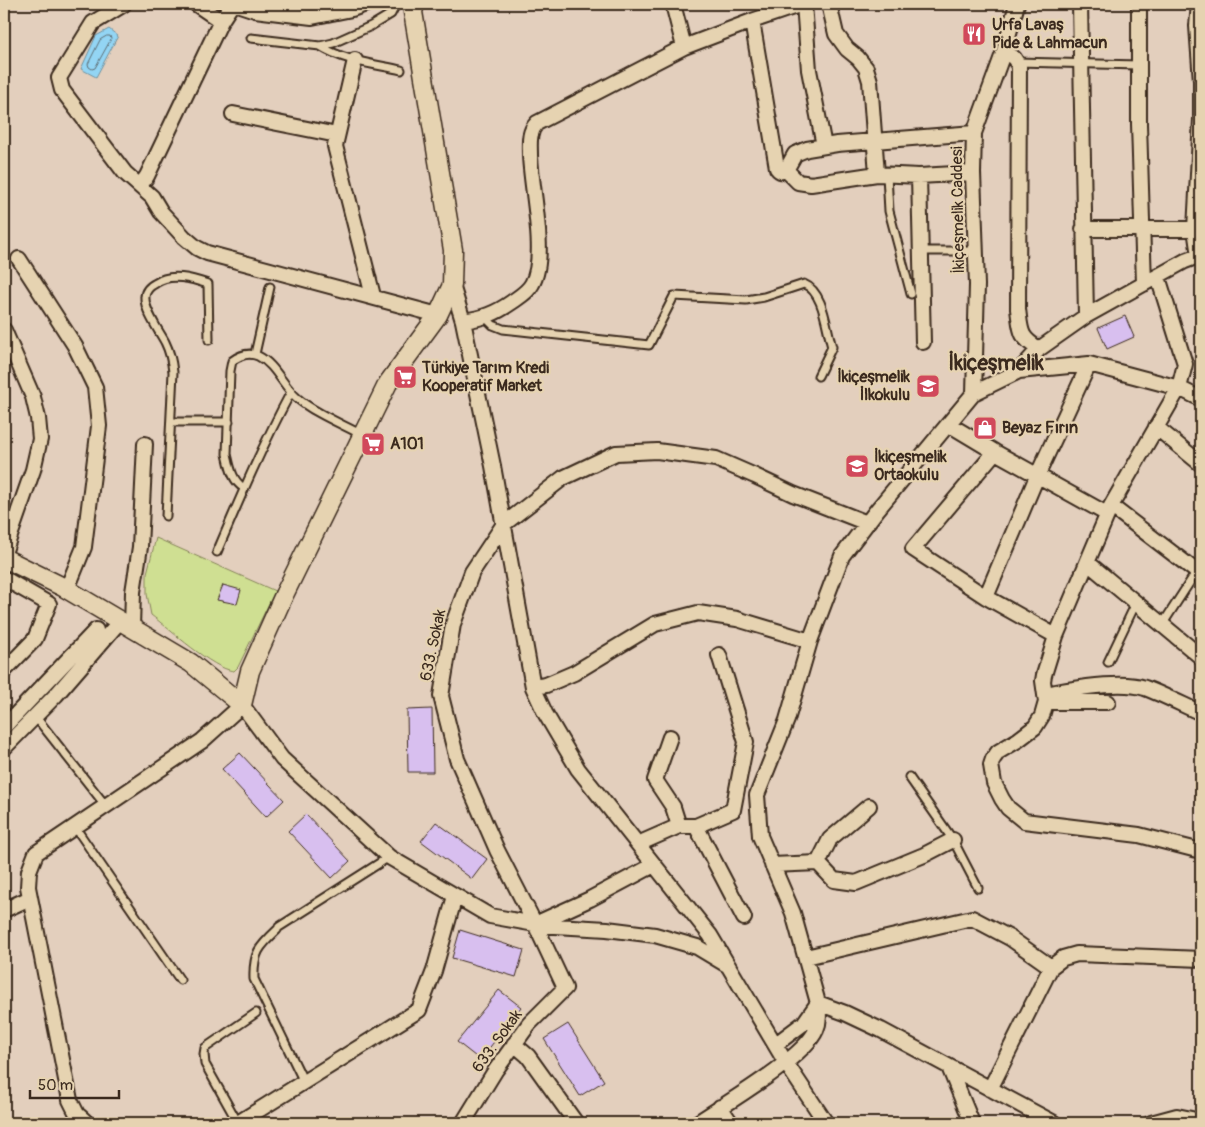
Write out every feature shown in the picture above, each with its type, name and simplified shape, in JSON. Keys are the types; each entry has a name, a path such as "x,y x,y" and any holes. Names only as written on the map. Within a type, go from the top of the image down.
{"street":[{"path":"124,4 93,23 59,80 62,90 125,173 152,197 161,212 184,237 197,248 208,253 438,315"},
{"path":"196,4 221,20"},
{"path":"140,186 147,176 221,20 232,4"},
{"path":"237,4 255,10 312,17 352,9 366,4"},
{"path":"416,4 413,12 453,250 452,285 463,320 504,524 532,687 578,769 710,936 786,1063 826,1123"},
{"path":"673,4 684,47"},
{"path":"463,320 485,317 507,306 531,286 537,274 540,258 530,161 532,128 552,114 684,47 803,4 808,70 824,146"},
{"path":"829,4 836,34 847,49 866,68 870,81 874,141 882,175"},
{"name":"İkiçeşmelik Caddesi","path":"974,393 977,285 973,173 974,132 1004,51 1017,4"},
{"path":"1080,4 1086,316"},
{"path":"1139,4 1144,284"},
{"path":"1019,371 1039,350 1086,316 1185,261 1200,256 1195,229 1201,119 1201,81 1197,26 1199,4"},
{"path":"752,21 777,168 781,171 786,170 798,182 811,184 882,175 919,176 973,173"},
{"path":"1004,51 1011,54 1018,66 1018,309 1022,333 1028,343 1039,350"},
{"path":"355,60 335,146 373,296"},
{"path":"233,114 338,135"},
{"path":"786,170 795,154 807,149 974,132"},
{"path":"919,176 923,342"},
{"path":"1083,228 1195,229"},
{"path":"18,259 75,346 95,388 99,426 84,547 67,589"},
{"path":"1158,276 1185,364 1179,388 1109,510 1056,636 1044,675 1046,698 1042,716 1035,727 998,752 992,762 992,774 998,792 1008,808 1024,821 1139,835 1201,851"},
{"path":"86,1123 77,1114 70,1100 30,898 28,887 29,871 36,853 202,741 242,705 250,671 284,595 388,383 438,315 452,285"},
{"path":"4,330 34,397 40,439 33,470 4,553"},
{"path":"986,597 1038,474 1089,364"},
{"path":"697,1123 786,1063 810,1041 816,1031 819,1020 818,1004 793,913 760,836 757,794 787,720 810,641 842,556 974,393 1019,371 1089,364 1179,388 1201,399"},
{"path":"950,424 995,452 1109,510 1199,573"},
{"path":"1156,427 1201,464"},
{"path":"4,748 126,624 140,547 145,444"},
{"name":"633. Sokak","path":"464,1123 494,1071 528,1024 565,988 497,850 457,759 441,696 456,615 472,572 504,524 563,478 616,453 657,451 716,459 793,494 867,523"},
{"path":"995,452 913,549 986,597 1056,636"},
{"path":"4,558 67,589 191,663 242,705 282,759 389,856 490,916 535,924 607,929 655,935 697,947 728,965"},
{"path":"1088,563 1201,657"},
{"path":"4,583 8,580 49,604 35,640 4,671"},
{"path":"532,687 546,685 574,673 655,624 698,613 737,619 810,641"},
{"path":"4,727 96,630"},
{"path":"638,844 680,826 696,826 733,810 746,742 719,655"},
{"path":"1046,698 1070,689 1122,685 1143,688 1201,713"},
{"path":"1046,698 1108,702"},
{"path":"670,736 655,780 673,807 680,826"},
{"path":"818,863 830,839 869,806"},
{"path":"696,826 744,918"},
{"path":"772,865 818,863 834,880 856,884 924,855 953,840"},
{"path":"535,924 590,900 654,865"},
{"path":"238,1123 419,1010 434,971 455,896"},
{"path":"4,910 30,898"},
{"path":"806,957 972,918 1010,938 1051,967"},
{"path":"990,1089 1051,967 1063,958 1077,954 1201,959"},
{"path":"776,1044 804,1023 818,1004"},
{"path":"818,1004 845,1013 881,1030 1054,1123"},
{"path":"514,1044 528,1056 576,1123"},
{"path":"949,1067 972,1123"},
{"path":"720,1107 731,1123"},
{"path":"1151,1123 1172,1120 1201,1121"}],"lane":[{"path":"251,38 320,46 333,43 371,26 390,14 396,4"},
{"path":"320,46 332,53 355,60 401,70"},
{"path":"1017,62 1139,66"},
{"path":"882,175 889,211 911,294"},
{"path":"921,251 976,251"},
{"path":"166,516 173,372 172,362 165,343 145,303 145,295 148,288 159,280 176,277 208,284 209,340"},
{"path":"485,317 494,325 503,329 649,345 674,296 746,300 764,297 804,284 812,288 818,296 832,347 818,376"},
{"path":"255,354 270,287"},
{"path":"244,488 237,484 227,454 230,371 232,361 238,356 255,354 266,360 291,392 306,405 363,435"},
{"path":"217,552 244,488 291,392"},
{"path":"171,422 229,422"},
{"path":"1162,625 1199,573"},
{"path":"1108,662 1136,603"},
{"path":"35,716 106,806"},
{"path":"909,777 953,840 978,888"},
{"path":"76,827 180,980"},
{"path":"304,1082 254,979 254,964 260,947 278,929 389,856"},
{"path":"238,1123 205,1064 204,1054 205,1048 256,1013"}],"green space":[{"path":"156,538 275,591 238,667 234,671 225,669 191,648 151,615 147,594 147,573"}],"water":[{"path":"109,29 118,36 96,77 81,69 96,36"}],"building":[{"path":"1125,316 1134,337 1107,349 1098,328"},
{"path":"223,585 241,590 237,604 217,600"},
{"path":"432,709 433,772 408,772 407,710"},
{"path":"240,753 284,800 266,817 222,769"},
{"path":"306,814 350,861 332,878 288,831"},
{"path":"436,822 487,859 472,879 421,841"},
{"path":"460,930 524,950 516,977 452,958"},
{"path":"499,990 521,1007 480,1060 457,1042"},
{"path":"568,1024 604,1081 580,1096 544,1039"}],"place":[{"name":"Urfa Lavaş Pide & Lahmacun","path":"974,34"},
{"name":"Türkiye Tarım Kredi Kooperatif Market","path":"405,377"},
{"name":"İkiçeşmelik İlkokulu","path":"928,386"},
{"name":"Beyaz Fırın","path":"985,428"},
{"name":"A101","path":"373,444"},
{"name":"İkiçeşmelik Ortaokulu","path":"857,466"}],"district":[{"name":"İkiçeşmelik","path":"996,363"}]}
